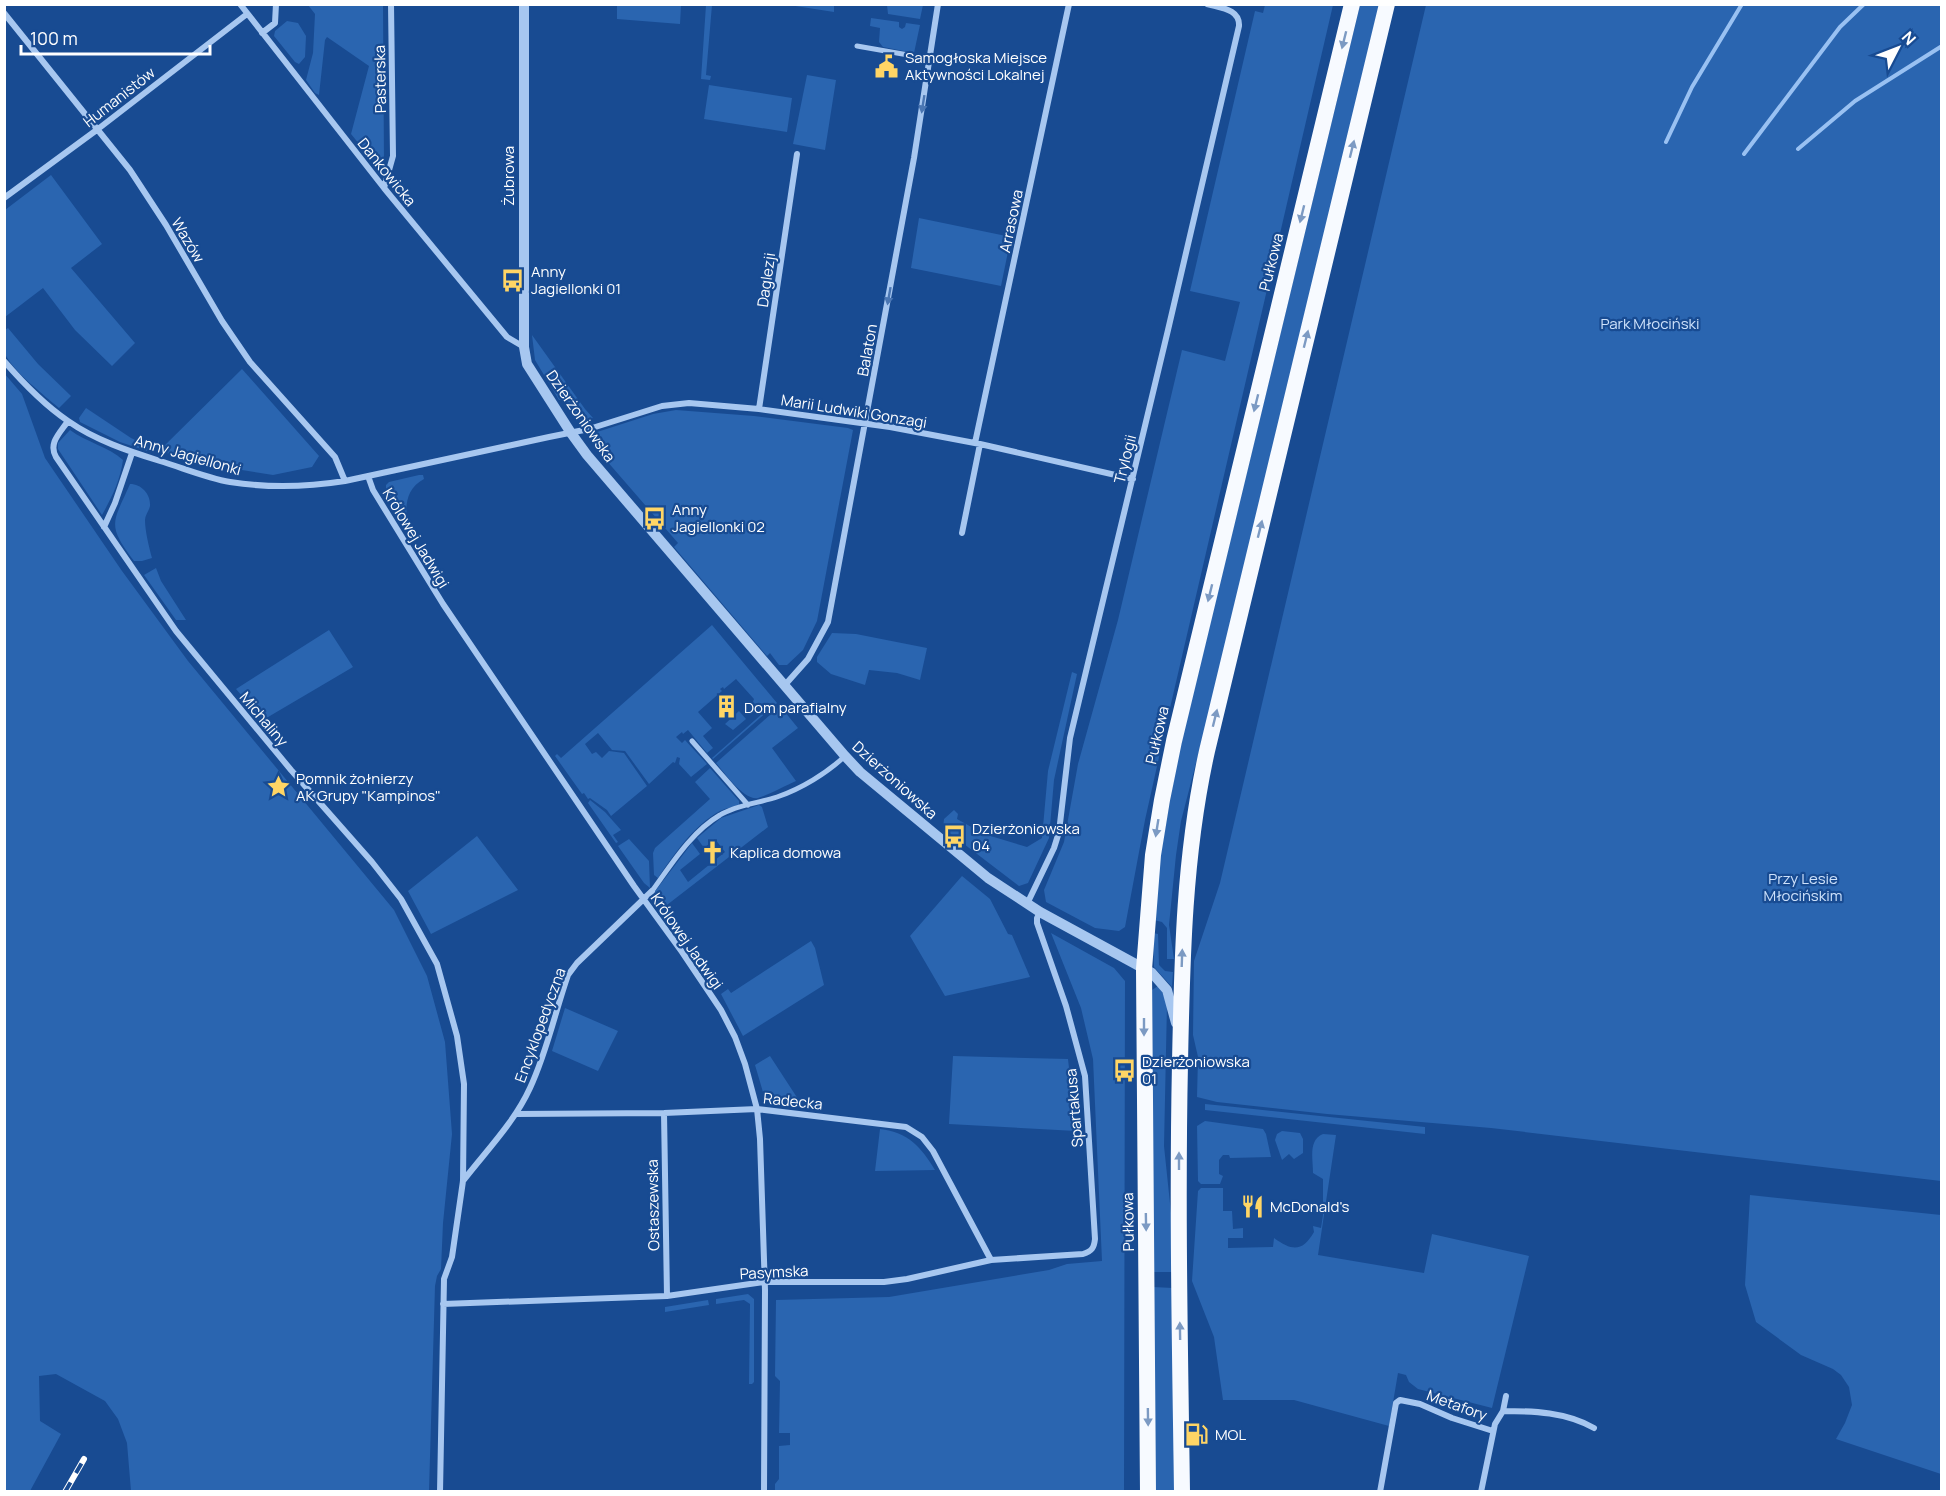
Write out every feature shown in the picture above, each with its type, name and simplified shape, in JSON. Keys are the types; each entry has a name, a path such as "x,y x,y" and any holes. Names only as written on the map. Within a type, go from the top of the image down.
{"highway":[{"name":"Pułkowa","path":"1148,1491 1144,969 1150,877 1168,770 1352,4"},
{"path":"1182,1491 1178,1123 1185,902 1192,827 1202,775 1387,4"}],"street":[{"name":"Dankowicka","path":"240,4 384,188 507,337 524,347"},
{"path":"262,33 275,23 276,4"},
{"name":"Pasterska","path":"384,188 393,156 391,4"},
{"name":"Żubrowa","path":"524,4 524,347"},
{"name":"Balaton","path":"784,686 808,659 828,622 914,158 938,4"},
{"name":"Arrasowa","path":"962,533 978,444 1070,4"},
{"name":"Trylogii","path":"1027,904 1054,848 1059,832 1070,738 1237,37 1238,17 1229,10 1207,4"},
{"name":"Wazów","path":"4,13 144,190 222,321 250,362 329,449 339,463 345,481"},
{"name":"Humanistów","path":"4,198 247,14"},
{"path":"857,46 914,56"},
{"name":"Daglezji","path":"759,409 797,154"},
{"name":"Dzierżoniowska","path":"524,347 527,364 571,434 638,516 844,756 946,845 988,878 1040,912 1157,978 1167,990 1180,1038"},
{"name":"Anny Jagiellonki","path":"4,361 39,398 69,421 99,439 132,453 229,482 272,486 320,485 571,434"},
{"name":"Marii Ludwiki Gonzagi","path":"571,434 662,406 679,403 759,409 890,427 1133,479"},
{"name":"Michaliny","path":"69,421 53,442 52,448 104,527 176,631 372,862 401,899 424,938 436,964 458,1036 464,1084 463,1181"},
{"path":"104,527 132,453"},
{"name":"Królowej Jadwigi","path":"368,476 373,490 443,604 726,1019 746,1064 757,1109 760,1139 764,1282 764,1491"},
{"path":"692,741 748,805"},
{"name":"Encyklopedyczna","path":"463,1181 516,1114 530,1088 568,975 577,963 652,891 683,849 708,823 724,812 779,796 800,787 835,765 844,756"},
{"name":"Spartakusa","path":"1040,912 1037,923 1066,1006 1085,1076 1095,1239"},
{"name":"Radecka","path":"516,1114 664,1113 757,1109 906,1127 922,1137 933,1151 992,1260"},
{"name":"Ostaszewska","path":"664,1113 667,1296"},
{"path":"440,1491 444,1279 452,1257 463,1181"},
{"name":"Pasymska","path":"443,1304 667,1296 764,1282 884,1282 992,1260 1083,1254 1093,1249 1095,1239"},
{"path":"1505,1411 1506,1396"},
{"name":"Metafory","path":"1380,1491 1396,1403 1400,1400 1420,1404 1452,1418 1493,1431"},
{"path":"1480,1491 1499,1414 1505,1411 1552,1414 1594,1428"}],"green space":[{"path":"308,5 383,5 384,164 382,167 378,167 351,134 369,66 327,37 319,95 306,80 313,53 315,14"},
{"path":"617,5 681,5 680,24 617,19"},
{"path":"706,5 712,5 706,75 711,76 710,80 701,79"},
{"path":"789,5 834,5 834,12"},
{"path":"887,5 923,5 920,19 888,14"},
{"path":"1265,5 1333,5 1170,708 1145,820 1125,927 1119,931 1095,928 1046,902 1044,890 1064,842 1078,764 1118,620 1182,350 1225,361 1240,302 1190,291 1255,11 1263,13"},
{"path":"1360,5 1379,5 1181,821 1169,925 1174,959 1167,959 1167,928 1162,922 1154,920 1159,863 1178,756"},
{"name":"Park Młociński","path":"1426,5 1941,5 1941,1181 1491,1128 1217,1102 1197,1097 1198,1057 1193,1035 1194,961 1220,883"},
{"path":"871,18 899,22 899,27 902,29 906,23 920,25 914,53 883,47 879,42 880,28 870,26"},
{"path":"287,21 298,23 306,36 305,57 299,64 274,36 275,31"},
{"path":"807,75 836,80 825,150 793,144"},
{"path":"709,85 792,98 787,132 704,119"},
{"path":"51,175 102,244 71,268 135,343 112,366 75,330 43,288 5,317 5,210"},
{"path":"919,218 1011,237 1001,286 911,268"},
{"path":"8,328 38,364 71,396 59,408 9,361 4,346 5,330"},
{"path":"532,335 593,418 578,420 563,399 559,400 535,360"},
{"path":"242,369 319,456 312,467 273,475 217,466 159,451"},
{"path":"4,373 22,394 45,458 122,571 188,661 394,910 427,976 445,1042 452,1134 441,1269 435,1286 429,1491 131,1491 127,1443 118,1419 105,1401 56,1374 39,1376 40,1421 61,1434 30,1491 5,1491"},
{"path":"86,408 131,438 150,447 147,451 120,442 80,422 79,418"},
{"path":"676,410 754,416 853,430 817,621 803,650 787,665 779,665 770,653 767,656 674,547 678,543 593,445 594,433 653,414"},
{"path":"70,430 123,460 115,489 102,515 58,449 58,443"},
{"path":"423,475 424,479 410,492 406,510 408,523 404,526 386,495 386,485 389,482"},
{"path":"130,484 142,488 150,502 145,520 152,558 142,561 134,561 116,531 116,516"},
{"path":"156,568 161,581 186,620 176,620 144,575"},
{"path":"712,625 777,703 713,759 763,713 736,679 724,689 723,687 720,689 722,691 698,712 712,728 703,736 713,748 707,753 688,730 676,737 682,743 685,740 707,764 691,777 679,764 680,758 677,757 675,763 673,762 649,784 625,751 612,750 598,733 585,744 592,754 596,752 602,758 609,751 624,753 647,786 611,816 607,810 590,798 588,799 584,793 582,794 555,756 557,754 561,758"},
{"path":"329,630 353,667 263,720 236,689"},
{"path":"832,633 856,634 927,648 920,680 897,673 869,670 865,685 831,674 817,662 817,657"},
{"path":"1072,672 1077,674 1054,780 1049,838 1028,883 1019,886 943,828 944,819 954,810 958,814 957,819 984,834 1027,847 1042,838 1048,771"},
{"path":"780,706 798,728 772,748 796,781 762,797 753,798 741,791 716,763"},
{"path":"739,711 746,719 733,730 725,724"},
{"path":"710,768 739,801 739,805 720,811 693,832 658,878 654,875 653,853 655,848 710,799 695,782"},
{"path":"590,800 605,812 621,830 613,835 618,842 616,843 588,803"},
{"path":"759,805 762,807 768,827 663,908 654,894 692,843 700,854 680,870 688,882 725,852 715,839 704,848 697,838 721,818"},
{"path":"477,836 518,890 431,934 408,891"},
{"path":"629,839 649,861 650,888 618,846"},
{"path":"962,876 990,899 1008,934 1012,935 1030,977 945,996 910,936"},
{"path":"1051,933 1114,968 1125,981 1124,1491 775,1491 775,1484 779,1479 779,1446 790,1445 790,1433 779,1433 780,1381 775,1376 776,1300 889,1297 1049,1270 1067,1264 1102,1261 1093,1059 1081,1008"},
{"path":"1153,933 1158,934 1159,965 1165,971 1173,972 1172,987 1154,967"},
{"path":"811,941 815,948 824,985 743,1036 721,994 728,989 731,993"},
{"path":"1158,986 1167,1004 1164,1146 1171,1213 1173,1272 1153,1272 1152,990"},
{"path":"565,1008 618,1031 598,1071 552,1051"},
{"path":"770,1056 798,1099 795,1102 765,1099 755,1065"},
{"path":"953,1056 1068,1059 1076,1131 949,1124"},
{"path":"1205,1104 1425,1127 1425,1134 1205,1110"},
{"path":"1205,1121 1263,1129 1271,1157 1230,1158 1229,1155 1223,1155 1219,1160 1219,1174 1223,1176 1220,1184 1201,1184 1198,1181 1197,1126"},
{"path":"880,1129 898,1133 913,1142 935,1170 875,1171"},
{"path":"1282,1131 1300,1133 1303,1139 1303,1153 1294,1159 1289,1154 1282,1160 1275,1140 1277,1134"},
{"path":"1323,1134 1336,1135 1318,1255 1424,1273 1432,1234 1529,1256 1492,1408 1418,1389 1409,1382 1406,1375 1398,1373 1389,1426 1294,1400 1223,1400 1214,1337 1192,1281 1198,1191 1201,1188 1223,1188 1223,1211 1232,1211 1233,1229 1243,1228 1243,1238 1228,1238 1228,1248 1273,1247 1274,1238 1287,1246 1302,1246 1314,1232 1313,1226 1321,1228 1323,1179 1313,1173 1312,1156 1315,1141"},
{"path":"1750,1195 1941,1215 1941,1474 1836,1439 1852,1405 1849,1387 1841,1375 1801,1355 1756,1322 1745,1285"},
{"path":"1153,1287 1173,1288 1175,1491 1155,1491"},
{"path":"748,1294 754,1299 754,1382 752,1384 749,1384 750,1304 744,1300 716,1304 716,1299"},
{"path":"708,1300 709,1305 665,1312 665,1307"}],"waterway":[{"path":"1666,142 1692,87 1742,4"},
{"path":"1744,154 1840,27 1864,4"},
{"path":"1798,149 1855,101 1942,46"}],"railway":[{"path":"65,1492 84,1459"}],"place":[{"name":"Samogłoska Miejsce Aktywności Lokalnej","path":"887,66"},
{"name":"Anny Jagiellonki 01","path":"513,280"},
{"name":"Anny Jagiellonki 02","path":"654,518"},
{"name":"Dom parafialny","path":"726,707"},
{"name":"Pomnik żołnierzy AK Grupy \"Kampinos\"","path":"278,787"},
{"name":"Dzierżoniowska 04","path":"954,837"},
{"name":"Kaplica domowa","path":"712,852"},
{"name":"Dzierżoniowska 01","path":"1124,1070"},
{"name":"McDonald's","path":"1252,1206"},
{"name":"MOL","path":"1197,1434"}],"park label":[{"name":"Przy Lesie Młocińskim","path":"1803,886"}]}
